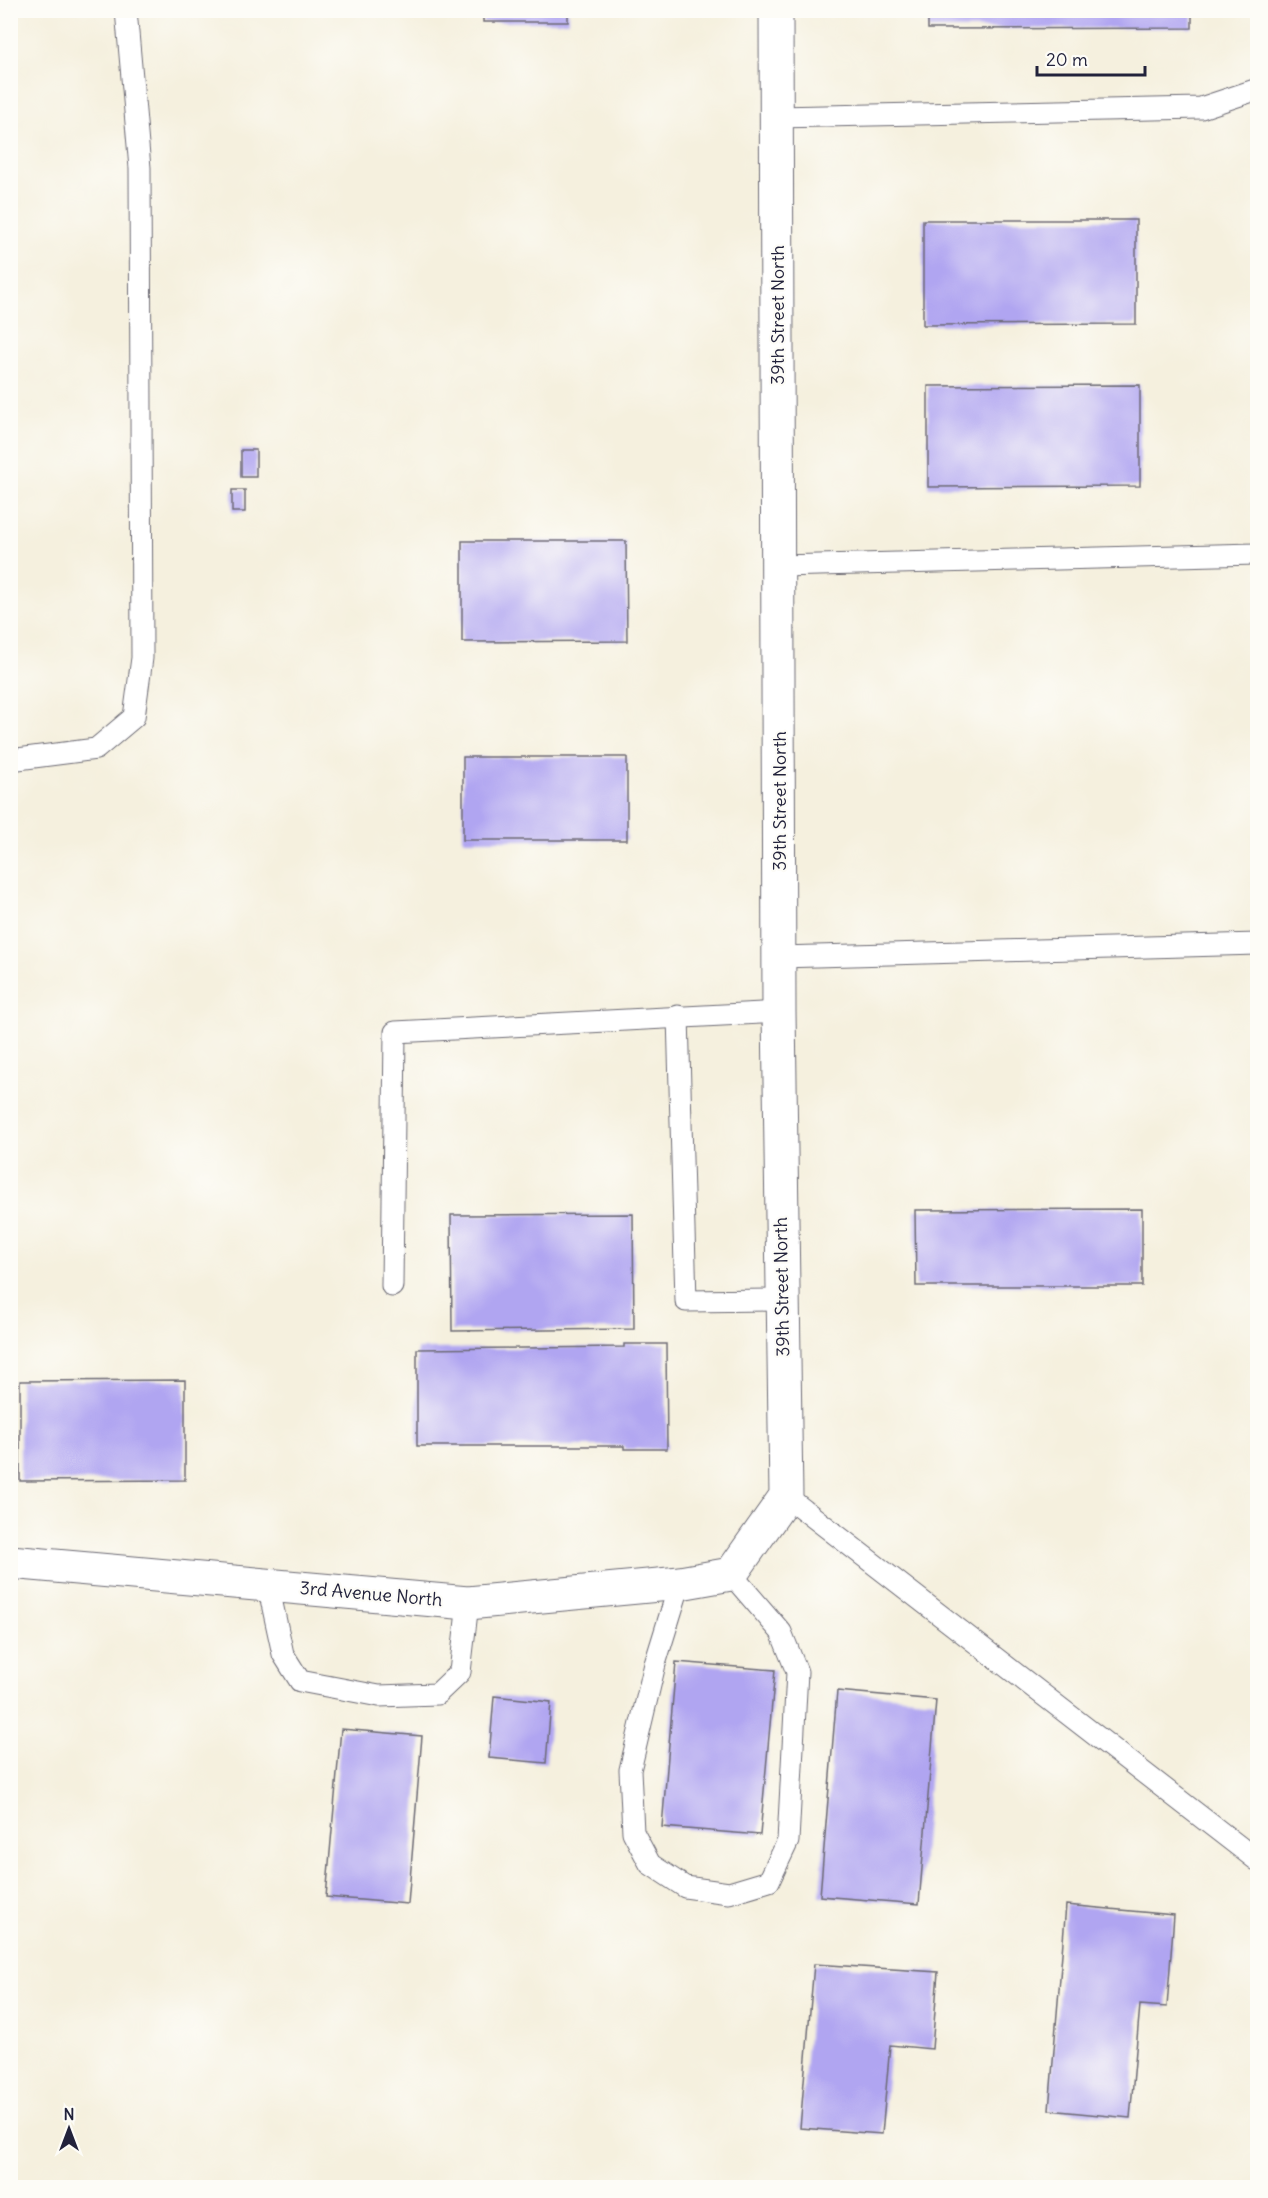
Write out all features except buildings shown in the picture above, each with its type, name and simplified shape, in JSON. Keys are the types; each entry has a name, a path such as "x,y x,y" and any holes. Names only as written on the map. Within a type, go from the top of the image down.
{"street":[{"name":"39th Street North","path":"776,10 780,566 779,1012 786,1496"},
{"path":"731,1574 786,1496"},
{"name":"3rd Avenue North","path":"10,1562 468,1603 680,1582 731,1574"}],"lane":[{"path":"10,760 96,749 134,717 142,658 140,168 126,10"},
{"path":"777,117 1201,108 1257,89"},
{"path":"780,566 1256,554"},
{"path":"780,957 1257,944"},
{"path":"392,1286 395,1032 779,1012"},
{"path":"678,1016 686,1301 782,1300"},
{"path":"786,1496 1257,1860"},
{"path":"680,1582 655,1664 630,1770 633,1832 650,1864 685,1887 729,1893 770,1881 788,1841 797,1672 781,1632 731,1574"},
{"path":"268,1585 283,1654 300,1681 379,1696 437,1694 460,1672 468,1603"}]}
